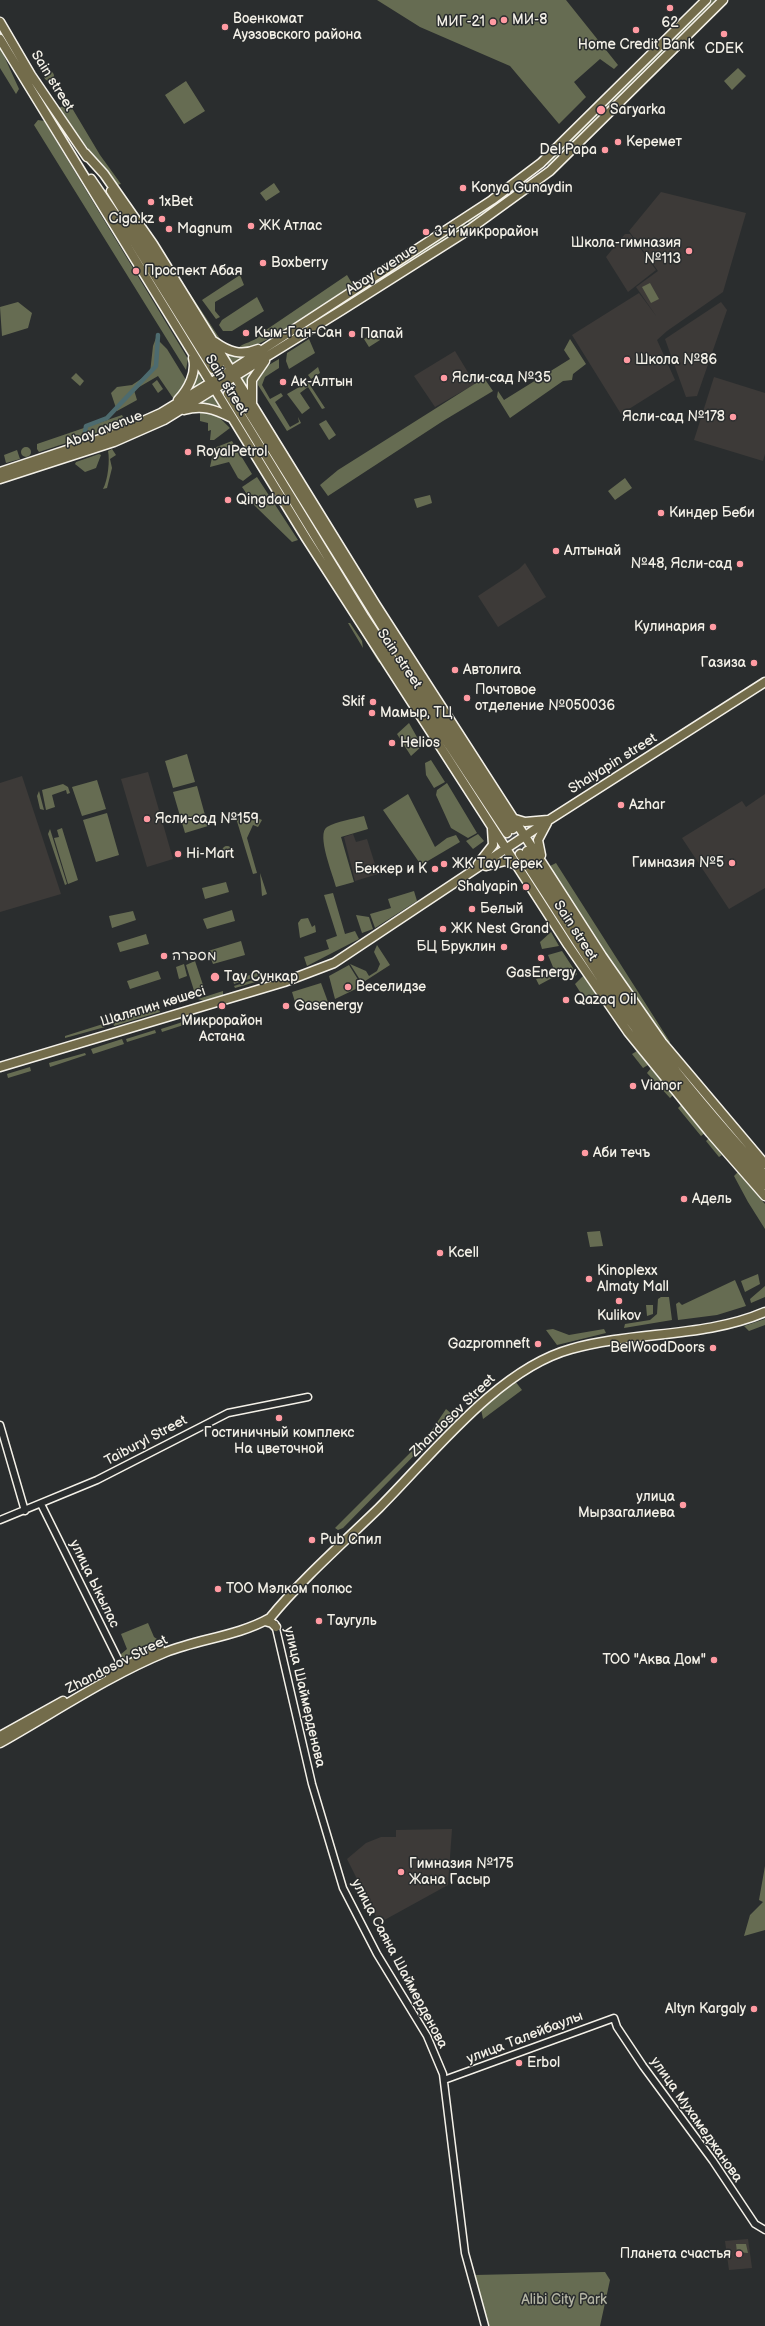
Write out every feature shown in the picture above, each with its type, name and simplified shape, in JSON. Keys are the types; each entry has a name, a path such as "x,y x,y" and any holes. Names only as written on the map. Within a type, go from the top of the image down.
{"main road":[{"name":"Abay avenue","path":"228,377 273,343 525,176 541,163 706,0"},
{"name":"Abay avenue","path":"0,479 114,442 174,410 228,377 271,355 470,229 532,186 550,171 723,0"},
{"name":"Sain street","path":"0,22 31,75 85,152 228,377 398,668 516,832"},
{"name":"Sain street","path":"0,39 231,418 368,636 490,822 568,945 628,1032 683,1100 765,1196"},
{"name":"Sain street","path":"58,133 228,377 253,406 376,605 515,819 516,832"},
{"name":"Sain street","path":"85,152 104,174 149,238 212,340 228,377"},
{"path":"541,163 550,171"},
{"path":"525,176 530,180 532,186"},
{"path":"336,302 336,307 342,310"},
{"path":"212,340 223,347 240,353 256,350 273,343"},
{"path":"174,410 190,382 194,366 191,353"},
{"path":"253,406 252,380 271,355"},
{"path":"212,387 228,377"},
{"path":"174,410 201,407 213,409 231,418"},
{"name":"Abay avenue","path":"0,472 112,435 174,410"},
{"path":"341,570 376,605"},
{"path":"341,570 356,617"},
{"name":"Sain street","path":"341,570 516,832 634,1026 765,1185"},
{"path":"368,636 398,668"},
{"path":"397,636 413,676"},
{"name":"Shalyapin street","path":"475,869 504,845 516,832 549,820 765,682"},
{"path":"515,819 525,822 549,820"},
{"path":"546,867 538,844 539,836 549,820"},
{"path":"475,869 493,845 494,835 490,822"},
{"path":"475,869 500,862 515,861 513,854 528,845 526,850"},
{"name":"Sain street","path":"526,850 546,867 602,956 662,1042 706,1096 765,1164"},
{"name":"Sain street","path":"526,850 637,1018 661,1051 712,1120 765,1175"},
{"name":"Шаляпин көшесі","path":"0,1067 324,968 346,956 475,869"},
{"path":"637,1018 662,1042"},
{"path":"634,1026 651,1060"},
{"path":"706,1096 712,1120"},
{"path":"683,1100 712,1120"},
{"path":"702,1328 744,1316 765,1308"},
{"path":"702,1328 730,1324 765,1312"},
{"name":"Zhandosov Street","path":"0,1743 117,1672 177,1648 265,1621 273,1615 489,1396 539,1360 571,1349 620,1338 702,1328"},
{"name":"Zhandosov Street","path":"0,1736 117,1672 172,1644 273,1615"},
{"path":"265,1621 272,1623 276,1627"}],"street":[{"name":"Taiburyl Street","path":"0,1520 25,1511 97,1480 228,1413 308,1397"},
{"path":"0,1425 25,1511"},
{"name":"улица Ыкылас","path":"41,1504 119,1661 117,1672"},
{"name":"улица Шаймерденова","path":"273,1615 312,1784"},
{"name":"улица Саяна Шаймерденова","path":"312,1784 343,1888 377,1954 427,2036 444,2080 465,2253 485,2326"},
{"name":"улица Талейбаулы","path":"444,2080 614,2018"},
{"name":"улица Мухамеджанова","path":"614,2018 617,2027 639,2060 713,2161 755,2224 765,2230"}],"shaded area":[{"path":"661,192 746,213 723,292 667,331 657,340 675,380 621,414 572,335 639,293 657,317 636,287 658,271 629,231"},
{"path":"625,234 630,234 656,270 628,292 606,257"},
{"path":"721,302 727,310 697,396 686,397 665,339"},
{"name":"Ясли-сад №35","path":"455,351 475,384 435,407 414,376"},
{"name":"Ясли-сад №178","path":"714,377 765,393 765,454 763,461 694,440"},
{"path":"525,563 546,597 498,627 478,596 519,569"},
{"name":"Ясли-сад №159","path":"148,772 173,859 147,867 121,779"},
{"path":"22,776 61,894 0,912 0,783"},
{"name":"Гимназия №5","path":"765,794 765,888 729,909 682,838 742,801 746,807"},
{"path":"353,834 356,842 367,839 378,874 355,881 344,837"},
{"name":"Гимназия №175 Жана Гасыр","path":"452,1829 448,1885 379,1923 347,1859 366,1843 381,1837 396,1837 396,1830"},
{"name":"Планета счастья","path":"748,2239 752,2268 729,2270 725,2241"}],"green space":[{"path":"377,0 566,0 618,65 614,69 600,59 574,82 586,97 559,124 510,66 420,27"},
{"path":"712,0 719,0 549,166 547,165 567,142 607,105"},
{"path":"0,47 19,89 16,94 0,68"},
{"path":"738,68 746,76 732,90 724,81"},
{"path":"49,71 54,76 49,81 44,76"},
{"path":"186,81 205,111 184,124 165,95"},
{"path":"69,103 100,155 121,184 117,185 69,125 59,108"},
{"path":"38,120 44,121 188,359 186,370 34,125"},
{"path":"525,180 528,183 469,224 467,220"},
{"path":"274,183 280,192 266,201 260,193"},
{"path":"464,222 466,226 340,307 339,305"},
{"path":"240,275 244,285 215,302 215,311 220,317 216,319 202,300"},
{"path":"347,275 353,285 274,336 263,332"},
{"path":"650,283 659,299 651,303 642,287"},
{"path":"189,292 224,345 218,342 187,294"},
{"path":"257,297 264,311 232,331 223,331 219,325 222,320"},
{"path":"18,302 32,313 28,328 2,336 0,307"},
{"path":"375,332 380,340 369,347 364,339"},
{"path":"260,336 268,339 250,348 241,350 238,348 254,340"},
{"path":"156,338 167,349 186,380 182,389 173,398 158,376 134,390 137,400 117,411 111,393 117,387 132,385 150,373 153,346"},
{"path":"309,339 315,353 289,369 286,361 287,353"},
{"path":"570,339 586,364 573,374 572,380 563,381 510,418 497,397 498,391 504,400 570,359 564,350"},
{"path":"222,348 249,354 232,364"},
{"path":"279,359 279,368 265,377 262,385 270,399 281,393 283,396 275,402 290,427 299,422 298,417 301,423 287,431 258,385 257,379 262,369"},
{"path":"318,367 320,373 311,379 308,375"},
{"path":"196,368 204,384 190,392 195,379"},
{"path":"255,368 248,383 248,391 239,378"},
{"path":"76,373 84,381 80,386 71,378"},
{"path":"484,378 493,391 443,421 328,496 320,485 338,470"},
{"path":"157,380 163,389 158,393 152,384"},
{"path":"308,382 325,408 322,409 308,387 300,393 310,408 302,414 287,394"},
{"path":"213,396 222,410 198,405"},
{"path":"200,412 210,413 217,416 230,428 214,440 210,440 211,430 208,431 208,423 200,421"},
{"path":"122,415 126,423 39,452 37,449 37,444"},
{"path":"326,420 336,435 329,440 319,424"},
{"path":"232,441 252,474 243,481 238,478 229,462 210,467 214,448"},
{"path":"24,447 28,447 30,448 30,456 24,457 21,454 21,450"},
{"path":"112,449 116,455 110,459 112,468 107,488 103,489 108,470 108,451"},
{"path":"17,450 20,459 6,463 4,455"},
{"path":"99,454 101,455 96,468 85,472 75,464 76,462"},
{"path":"257,477 298,540 292,542 255,506 242,487"},
{"path":"625,478 632,488 615,500 608,491"},
{"path":"430,495 432,503 417,508 414,499"},
{"path":"353,619 381,660 379,663"},
{"path":"348,623 350,623 362,641 363,648"},
{"path":"409,723 422,746 411,756 397,734"},
{"path":"187,754 195,782 173,788 165,761"},
{"path":"431,760 445,782 434,788 426,775 425,763"},
{"path":"97,780 106,809 82,816 72,787"},
{"path":"447,783 477,833 468,838 451,828 436,795 437,790"},
{"path":"63,784 68,787 70,793 67,794 66,790 52,795 55,807 46,810 42,790"},
{"path":"197,786 208,826 185,833 173,792"},
{"path":"39,791 44,810 40,809 37,796"},
{"path":"408,794 435,847 447,838 456,835 460,842 421,865 383,810"},
{"path":"107,813 119,855 96,862 83,820"},
{"path":"253,816 262,820 258,827 253,825 247,838 257,873 253,874 236,818 251,821"},
{"path":"364,816 368,829 341,837 354,882 336,887 324,846 324,831 327,827 335,823"},
{"path":"62,828 78,880 68,884 54,838 59,837 57,830"},
{"path":"50,829 67,884 65,885 48,834"},
{"path":"478,834 484,841 473,849 466,841"},
{"path":"227,846 232,851 227,856 222,851"},
{"path":"556,863 670,1042 666,1045 614,969 550,866"},
{"path":"260,873 267,894 262,896"},
{"path":"226,882 229,892 205,899 202,888"},
{"path":"414,891 417,901 375,928 370,914 391,908 388,899"},
{"path":"333,893 345,934 355,931 359,939 307,966 304,957 329,949 326,940 337,936 324,895"},
{"path":"232,910 235,921 207,929 203,919"},
{"path":"133,911 136,920 112,928 109,916"},
{"path":"356,915 369,917 373,929 362,933"},
{"path":"308,918 312,927 315,925 316,932 300,938 298,923 301,919"},
{"path":"551,932 559,946 542,949 540,942"},
{"path":"146,934 149,944 120,952 117,943"},
{"path":"241,941 245,955 213,964 208,951"},
{"path":"377,945 390,965 362,983 350,964 366,971 369,976 377,971 380,964 374,952"},
{"path":"562,951 577,974 572,980 566,972 563,972 539,985 536,979 551,972 553,967 548,955"},
{"path":"195,961 206,994 196,997 186,965"},
{"path":"184,964 187,976 179,979 176,967"},
{"path":"349,965 362,986 335,999 329,976"},
{"path":"158,971 161,979 130,989 127,981"},
{"path":"257,973 258,976 234,984 233,980"},
{"path":"585,974 598,993 590,997 582,995 575,984"},
{"path":"259,978 259,981 235,988 234,986"},
{"path":"321,983 328,1002 298,1012 292,992"},
{"path":"223,991 223,995 204,1001 198,999"},
{"path":"158,1007 160,1012 114,1026 112,1021"},
{"path":"201,1016 202,1019 162,1032 161,1029"},
{"path":"103,1024 105,1027 65,1038 65,1036"},
{"path":"155,1030 156,1033 127,1042 126,1039"},
{"path":"122,1039 124,1044 93,1054 91,1049"},
{"path":"637,1051 648,1065 643,1068 632,1054"},
{"path":"85,1053 86,1055 50,1067 49,1063"},
{"path":"30,1067 31,1071 8,1078 7,1074"},
{"path":"651,1068 673,1095 670,1098 647,1073"},
{"path":"681,1105 705,1133 701,1136 678,1108"},
{"path":"709,1138 722,1155 719,1157 706,1141"},
{"path":"738,1172 765,1204 765,1229 734,1176"},
{"path":"600,1231 603,1246 590,1247 587,1232"},
{"path":"758,1274 760,1284 745,1292 741,1281"},
{"path":"735,1280 746,1306 717,1315 678,1320 676,1304 679,1302 682,1305"},
{"path":"765,1286 765,1297 751,1303 750,1299"},
{"path":"661,1297 669,1297 672,1320 624,1328 625,1324 650,1320 657,1314 658,1299"},
{"path":"646,1305 653,1305 653,1314 647,1316"},
{"path":"765,1319 765,1325 749,1331 744,1326"},
{"path":"553,1329 569,1335 604,1329 606,1333 557,1345 546,1330"},
{"path":"515,1381 522,1390 483,1419 481,1409"},
{"path":"446,1409 453,1415 442,1427 343,1528 338,1530 335,1528 430,1433"},
{"path":"148,1623 154,1637 160,1641 138,1649 123,1659 120,1655 127,1649 121,1634"},
{"path":"765,1866 765,1930 744,1936 750,1915 763,1902 759,1900"},
{"path":"736,2244 746,2244 748,2253 737,2252"},
{"name":"Alibi City Park","path":"605,2272 610,2280 600,2326 489,2326 475,2275"}],"waterway":[{"path":"85,432 86,426 107,418 156,366 158,335"}],"tunnel":[{"path":"219,365 235,390"},
{"path":"213,369 228,394"},
{"path":"513,829 527,851"},
{"path":"507,833 520,854"}],"place":[{"name":"62","path":"670,8"},
{"name":"МИ-8","path":"504,20"},
{"name":"МИГ-21","path":"493,22"},
{"name":"Военкомат Ауэзовского района","path":"225,27"},
{"name":"Home Credit Bank","path":"636,30"},
{"name":"CDEK","path":"724,34"},
{"name":"Saryarka","path":"601,110"},
{"name":"Керемет","path":"618,142"},
{"name":"Del Papa","path":"605,150"},
{"name":"Konya Gunaydin","path":"463,188"},
{"name":"1xBet","path":"151,202"},
{"name":"Ciga.kz","path":"162,219"},
{"name":"ЖК Атлас","path":"251,226"},
{"name":"Magnum","path":"169,229"},
{"name":"3-й микрорайон","path":"426,232"},
{"name":"Школа-гимназия №113","path":"689,251"},
{"name":"Boxberry","path":"263,263"},
{"name":"Проспект Абая","path":"136,271"},
{"name":"Кым-Ган-Сан","path":"246,333"},
{"name":"Папай","path":"352,334"},
{"name":"Школа №86","path":"627,360"},
{"name":"Ясли-сад №35","path":"444,378"},
{"name":"Ак-Алтын","path":"283,382"},
{"name":"Ясли-сад №178","path":"733,417"},
{"name":"RoyalPetrol","path":"188,452"},
{"name":"Qingdau","path":"228,500"},
{"name":"Киндер Беби","path":"661,513"},
{"name":"Алтынай","path":"556,551"},
{"name":"№48, Ясли-сад","path":"740,564"},
{"name":"Кулинария","path":"713,627"},
{"name":"Газиза","path":"754,663"},
{"name":"Автолига","path":"455,670"},
{"name":"Почтовое отделение №050036","path":"467,698"},
{"name":"Skif","path":"373,702"},
{"name":"Мамыр, ТЦ","path":"372,713"},
{"name":"Helios","path":"392,743"},
{"name":"Azhar","path":"621,805"},
{"name":"Ясли-сад №159","path":"147,819"},
{"name":"Hi-Mart","path":"178,854"},
{"name":"Гимназия №5","path":"732,863"},
{"name":"ЖК Тау Терек","path":"444,864"},
{"name":"Беккер и К","path":"435,869"},
{"name":"Shalyapin","path":"526,887"},
{"name":"Белый","path":"472,909"},
{"name":"ЖК Nest Grand","path":"443,929"},
{"name":"БЦ Бруклин","path":"504,947"},
{"name":"מספרה","path":"164,956"},
{"name":"GasEnergy","path":"541,958"},
{"name":"Тау Сункар","path":"215,977"},
{"name":"Веселидзе","path":"348,987"},
{"name":"Qazaq Oil","path":"566,1000"},
{"name":"Микрорайон Астана","path":"222,1006"},
{"name":"Gasenergy","path":"286,1006"},
{"name":"Vianor","path":"633,1086"},
{"name":"Аби течъ","path":"585,1153"},
{"name":"Адель","path":"684,1199"},
{"name":"Kcell","path":"440,1253"},
{"name":"Kinoplexx Almaty Mall","path":"589,1279"},
{"name":"Kulikov","path":"619,1301"},
{"name":"Gazpromneft","path":"538,1344"},
{"name":"BelWoodDoors","path":"713,1348"},
{"name":"Гостиничный комплекс На цветочной","path":"279,1418"},
{"name":"улица Мырзагалиева","path":"683,1505"},
{"name":"Pub Спил","path":"312,1540"},
{"name":"ТОО Мэлком полюс","path":"218,1589"},
{"name":"Таугуль","path":"319,1621"},
{"name":"ТОО \"Аква Дом\"","path":"714,1660"},
{"name":"Гимназия №175 Жана Гасыр","path":"401,1872"},
{"name":"Altyn Kargaly","path":"754,2009"},
{"name":"Erbol","path":"519,2063"},
{"name":"Планета счастья","path":"739,2254"}]}
